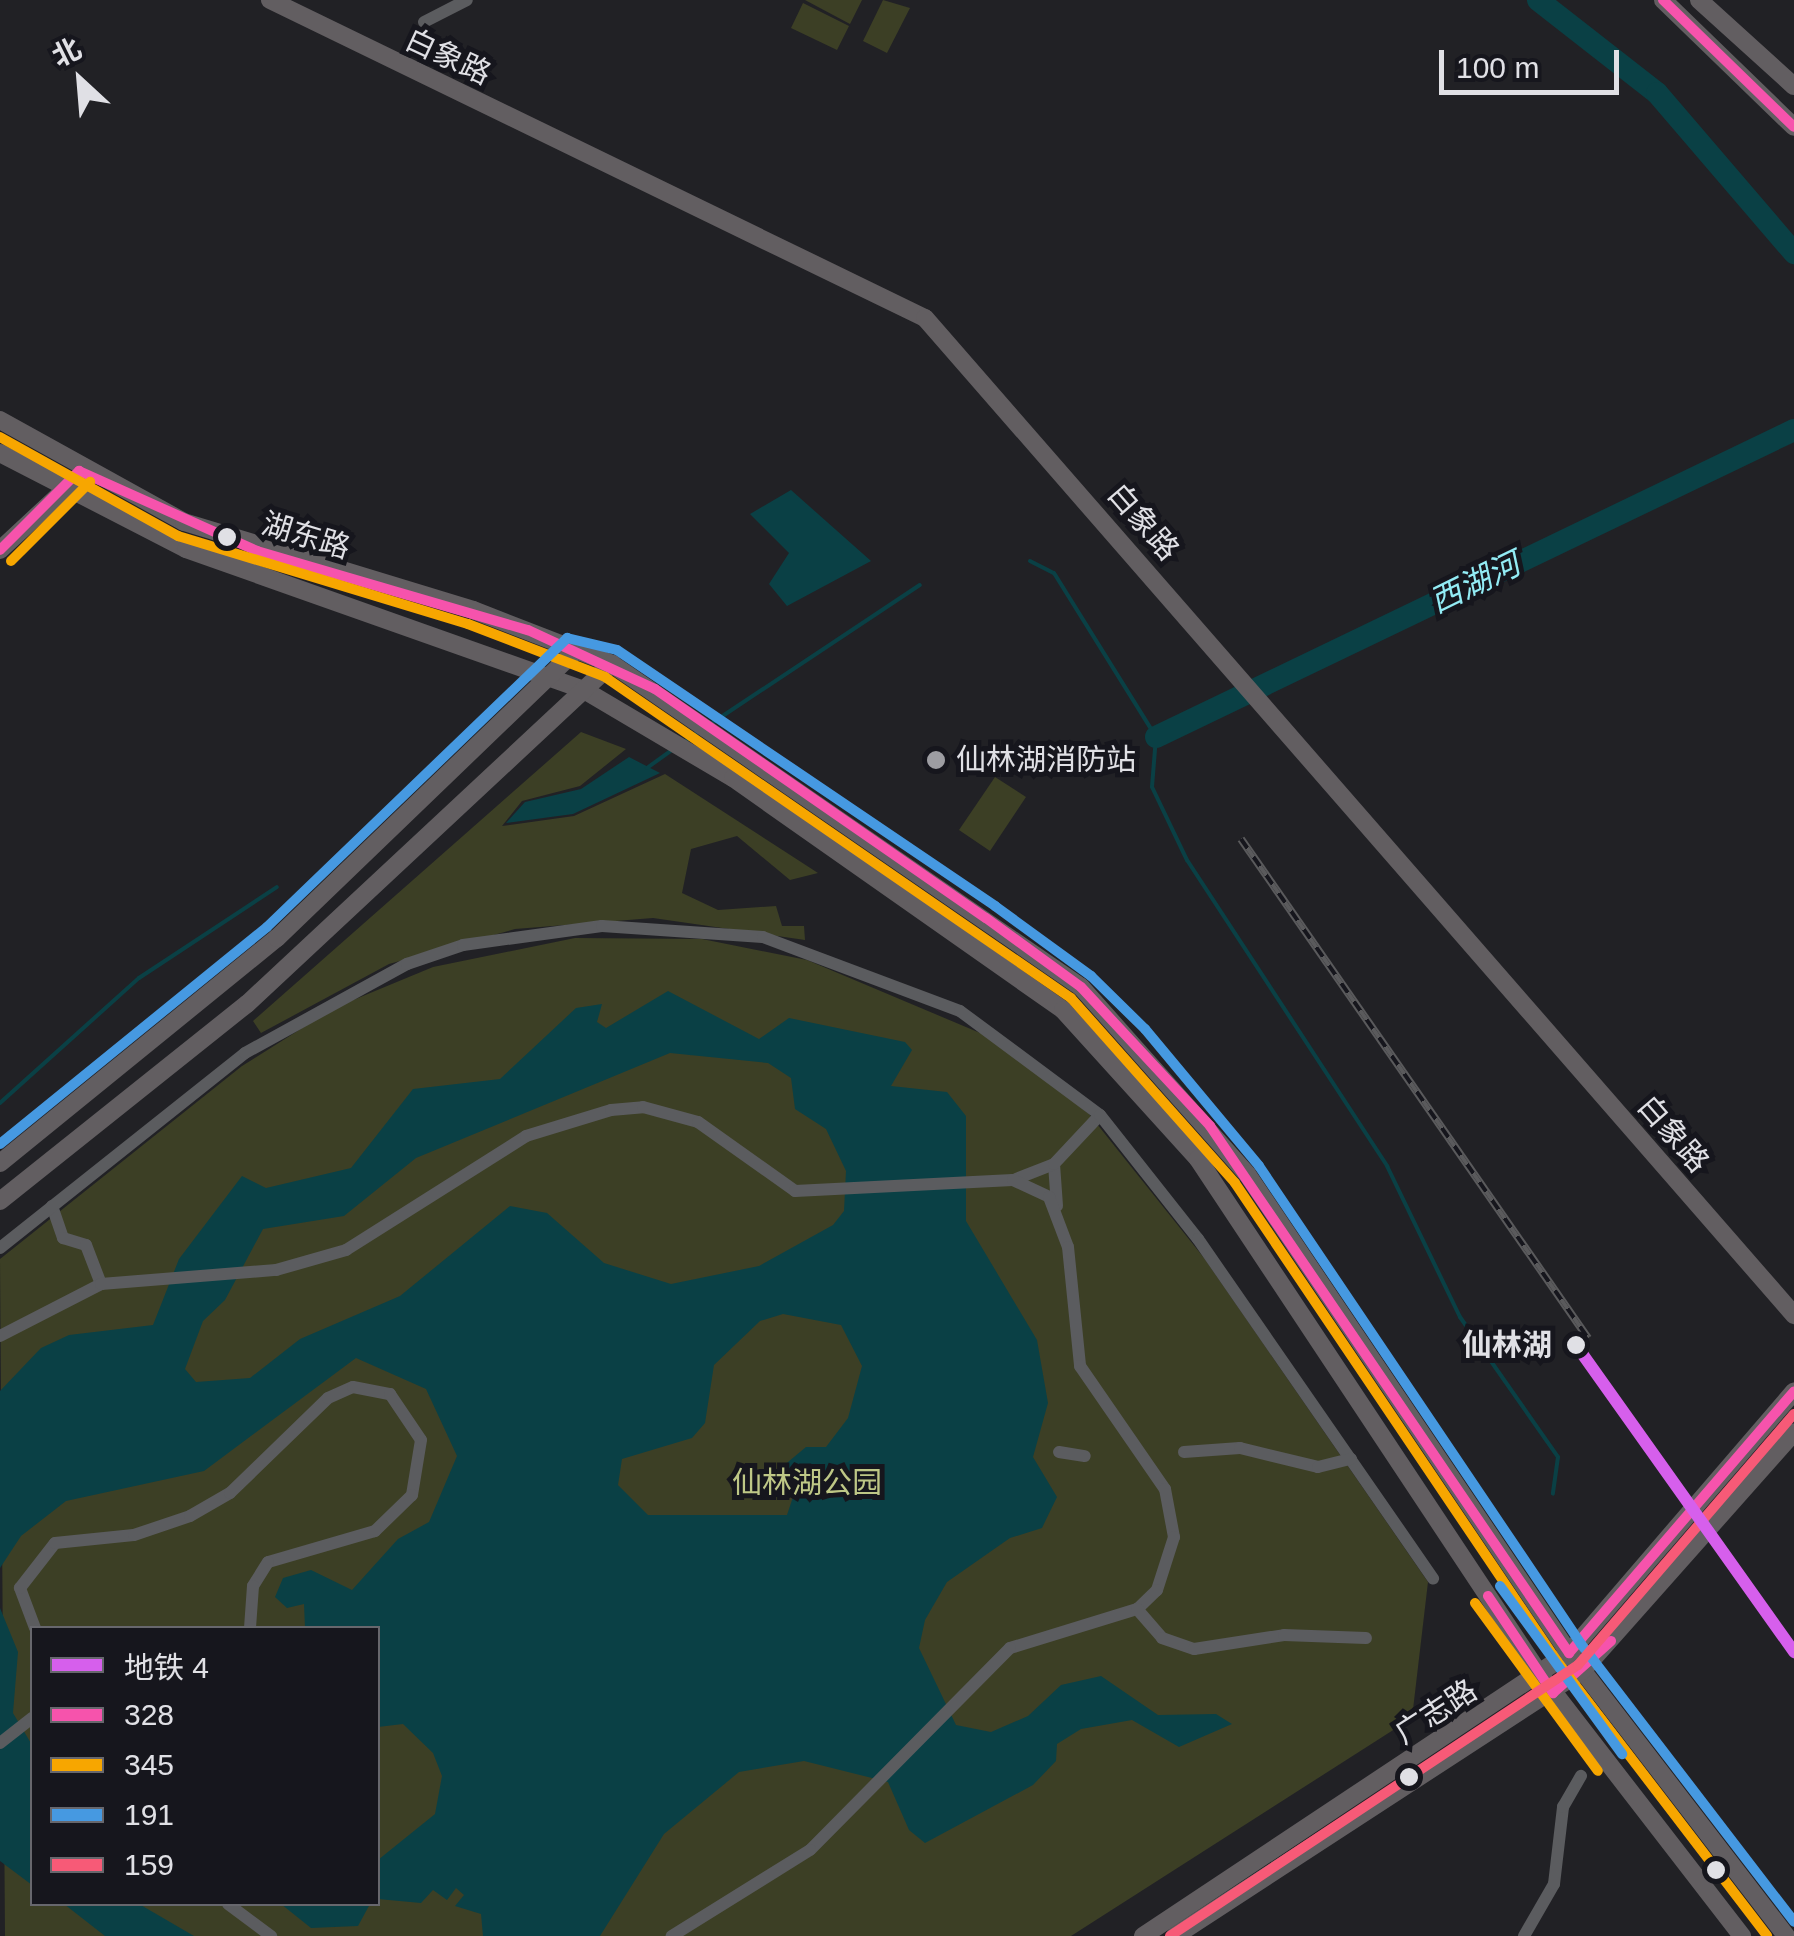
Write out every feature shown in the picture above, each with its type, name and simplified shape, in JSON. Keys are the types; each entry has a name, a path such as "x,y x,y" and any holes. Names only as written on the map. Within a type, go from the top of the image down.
{"main road":[{"name":"白象路","path":"270,0 925,318 1794,1315"},
{"path":"1663,0 1794,127"},
{"path":"1700,0 1794,86"},
{"name":"湖东路","path":"0,420 79,471 257,551 473,610 612,664 726,736 1081,988 1176,1086 1247,1174 1569,1653 1786,1936"},
{"name":"湖东路","path":"0,453 65,494 186,549 550,674 584,690 695,754 975,942 1063,1010 1153,1102 1241,1218 1540,1676 1742,1936"},
{"path":"0,550 65,494 79,471"},
{"path":"0,1163 304,914 576,650"},
{"path":"0,1202 248,1004 612,664"},
{"path":"1153,1102 1176,1086"},
{"name":"广志路","path":"1143,1936 1540,1676 1569,1653 1794,1392"},
{"name":"广志路","path":"1175,1936 1195,1931 1582,1671 1794,1432"},
{"path":"1635,1573 1654,1592"}],"street":[{"path":"424,22 467,0"},
{"path":"0,1248 245,1053 345,992 463,945 602,926 764,937 910,986 1003,1038 1100,1115 1351,1458 1432,1579"},
{"path":"0,1336 101,1284 164,1274 246,1272 346,1250 526,1136 611,1110 643,1107 698,1122 787,1188 822,1194 1013,1180 1039,1188 1058,1211"},
{"path":"1013,1180 1054,1164 1100,1115"},
{"path":"672,1936 768,1882 876,1789 960,1700 1029,1638 1137,1609 1164,1572 1172,1519 1150,1462 1080,1366 1054,1164"},
{"path":"52,1206 63,1238 86,1245 101,1284"},
{"path":"35,1626 20,1588 55,1543 134,1535 190,1516 230,1494 328,1398 353,1387 390,1394 421,1440 412,1495 375,1531 268,1562 256,1576 250,1626"},
{"path":"1184,1452 1240,1448 1318,1467 1351,1458"},
{"path":"1059,1452 1085,1456"},
{"path":"1137,1609 1162,1638 1194,1649 1284,1635 1366,1638"},
{"path":"0,1744 30,1721"},
{"path":"1524,1936 1554,1884 1563,1808 1581,1776"},
{"path":"231,1906 271,1936"}],"green space":[{"path":"805,0 862,0 850,24"},
{"path":"883,0 910,8 887,53 863,41"},
{"path":"803,3 849,26 837,50 791,28"},
{"path":"581,732 626,749 580,786 522,801 502,826 574,816 665,774 818,873 790,880 737,836 691,849 682,893 718,910 776,906 782,926 804,926 805,940 653,918 515,929 389,964 261,1033 253,1021"},
{"path":"995,777 1026,797 990,851 959,830"},
{"name":"仙林湖公园","path":"575,938 702,939 807,960 992,1038 1089,1114 1204,1258 1428,1582 1412,1718 1071,1936 5,1936 0,1259 242,1066 334,1008 433,967"}],"water":[{"path":"791,490 871,561 787,606 769,584 789,553 750,514"},
{"path":"629,757 660,773 573,814 506,823 525,802 581,789"},
{"path":"668,991 759,1039 789,1018 905,1042 912,1050 891,1086 947,1092 966,1116 966,1221 1037,1340 1048,1403 1033,1457 1057,1497 1042,1528 1010,1538 947,1582 925,1620 919,1648 956,1725 991,1732 1028,1716 1061,1685 1101,1676 1158,1715 1216,1714 1232,1724 1179,1747 1132,1720 1081,1729 1057,1744 1056,1761 1033,1785 925,1843 909,1830 888,1782 804,1761 739,1772 664,1834 600,1936 483,1936 481,1914 455,1906 464,1895 456,1888 447,1900 433,1890 421,1903 380,1899 380,1858 435,1814 442,1776 433,1753 403,1724 380,1727 380,1626 305,1626 304,1604 287,1608 275,1597 283,1578 311,1570 352,1590 398,1539 429,1522 457,1456 426,1389 356,1358 204,1471 66,1501 21,1536 0,1568 0,1391 41,1348 69,1335 153,1325 179,1259 242,1176 266,1188 351,1168 413,1089 500,1079 576,1008 602,1004 597,1022 606,1028","holes":["670,1053 768,1063 791,1078 795,1109 826,1129 846,1171 844,1211 833,1225 759,1266 671,1284 604,1263 547,1213 510,1206 400,1296 300,1339 250,1378 196,1382 185,1369 203,1321 225,1300 263,1229 344,1216 416,1158","783,1314 841,1325 862,1366 848,1418 826,1447 806,1447 782,1467 776,1482 793,1497 787,1515 648,1515 618,1485 622,1459 692,1438 705,1423 714,1365 760,1321"]},
{"path":"0,1608 18,1652 13,1713 30,1742 30,1884 0,1861"},
{"path":"67,1906 142,1906 194,1936 105,1936"},
{"path":"284,1906 369,1906 358,1926 311,1928"}],"waterway":[{"path":"1538,0 1657,93 1794,253"},
{"name":"西湖河","path":"1156,737 1794,430"},
{"path":"1030,561 1054,573 1156,737 1152,787 1187,860 1387,1166 1460,1317 1558,1457 1553,1494"},
{"path":"709,725 920,585"},
{"path":"684,742 701,730"},
{"path":"647,768 672,750"},
{"path":"0,1103 139,978 277,887"}],"railway":[{"path":"1241,839 1588,1338"}],"metro line":[{"name":"4","path":"1576,1345 1794,1652"}],"transit line":[{"name":"328","path":"1663,0 1794,127"},
{"name":"345","path":"0,437 178,536 468,624 605,677 1071,998 1235,1183 1557,1661 1767,1936"},
{"name":"328","path":"0,550 79,471 257,551 528,630 655,689 986,918 1081,987 1210,1126 1569,1653 1794,1391"},
{"name":"345","path":"11,561 90,482"},
{"name":"191","path":"0,1144 267,927 567,638 617,650 995,906 1091,976 1145,1029 1259,1166 1581,1644 1794,1922"},
{"name":"159","path":"1170,1936 1578,1665 1794,1414"},
{"name":"191","path":"1500,1586 1622,1754"},
{"name":"328","path":"1488,1596 1553,1693 1611,1641"},
{"name":"345","path":"1475,1603 1598,1771"}],"place":[{"name":"仙林湖消防站","path":"936,760"},
{"name":"仙林湖","path":"1576,1345"}]}
